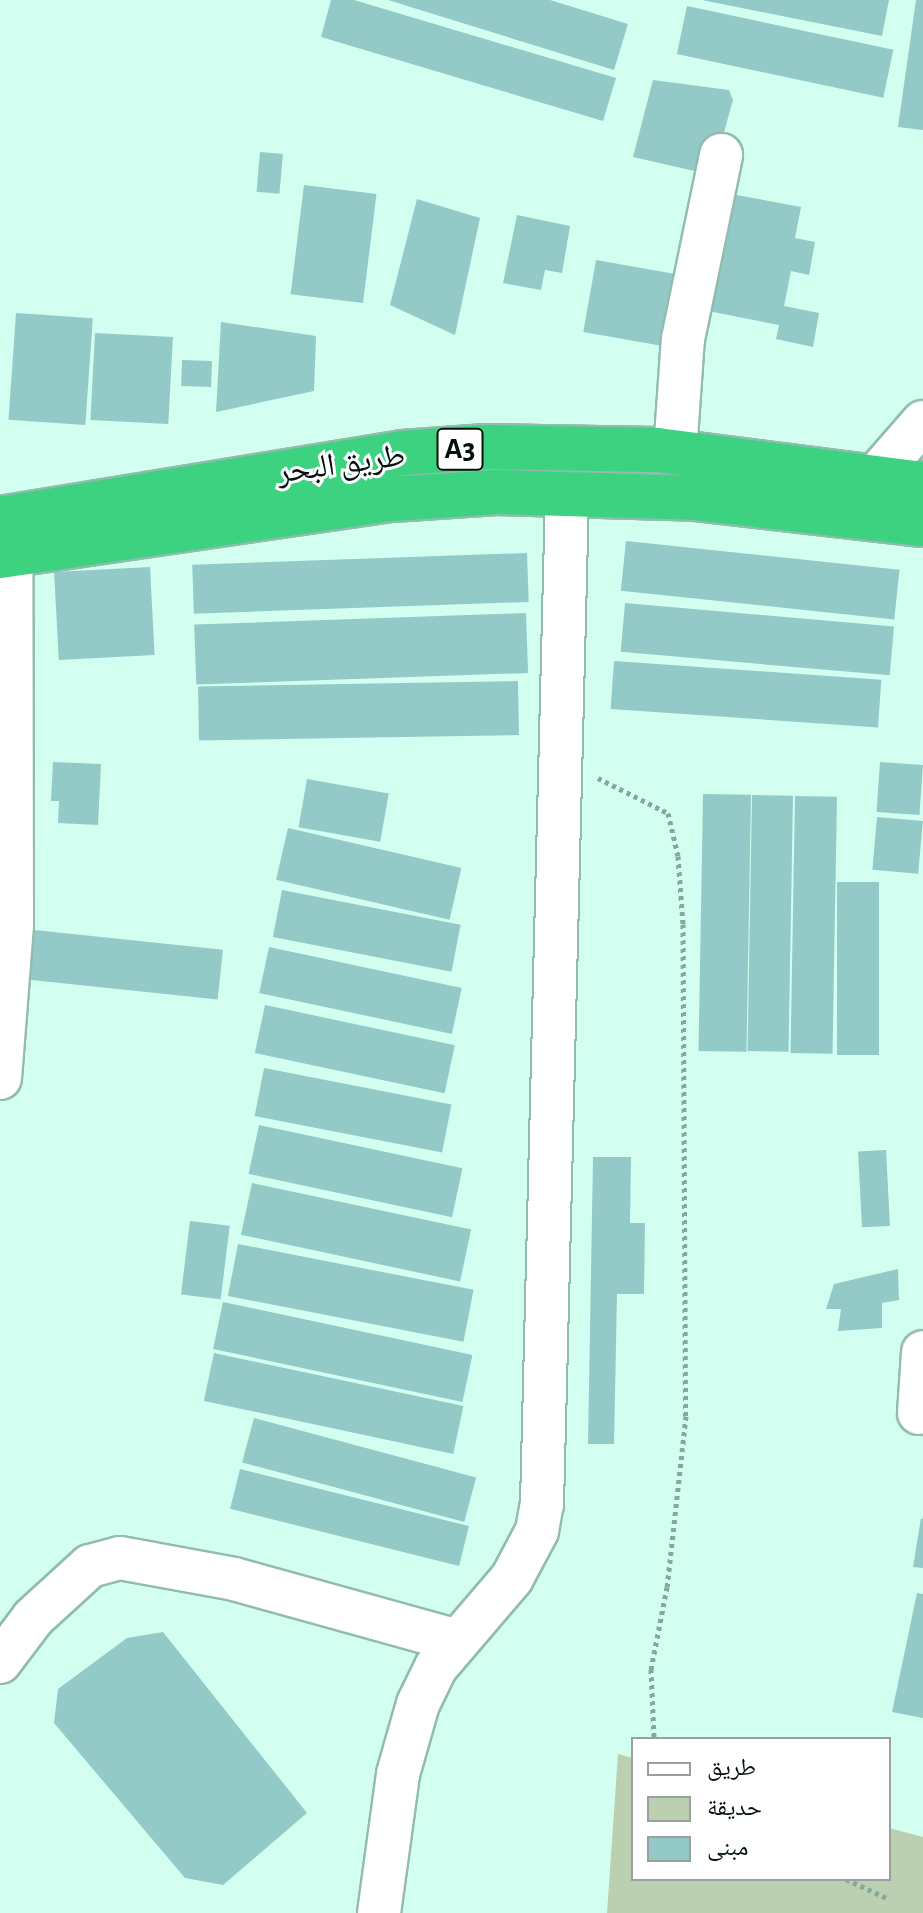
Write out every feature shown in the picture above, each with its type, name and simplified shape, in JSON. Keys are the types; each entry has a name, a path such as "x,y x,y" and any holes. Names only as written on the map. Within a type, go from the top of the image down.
{"highway":[{"name":"طريق البحر","path":"5,537 402,453 572,445 675,452 923,484"},
{"name":"طريق البحر","path":"5,537 393,499 567,493 694,498 923,524"}],"street":[{"path":"675,452 683,339 721,155"},
{"path":"875,477 923,422"},
{"path":"379,1913 406,1738 436,1667 512,1578 528,1550 537,1531 547,1458 567,493"},
{"path":"0,1078 12,925 5,537"},
{"path":"919,1413 923,1352"},
{"path":"0,1662 33,1618 90,1566 120,1558 234,1579 458,1641"}],"path":[{"path":"594,775 668,813 678,856 683,924 686,1416 667,1587 651,1669 654,1737"},
{"path":"850,1881 887,1898"}],"green space":[{"path":"618,1754 631,1757 631,1881 891,1881 891,1829 923,1837 923,1913 607,1913"}],"building":[{"path":"331,0 354,0 616,78 603,121 321,37"},
{"path":"388,0 550,0 628,24 614,70"},
{"path":"702,0 889,0 882,36"},
{"path":"916,0 923,0 923,130 898,127"},
{"path":"687,6 893,50 883,98 677,54"},
{"path":"653,80 729,90 733,100 712,175 633,157"},
{"path":"260,152 283,154 279,194 257,192"},
{"path":"304,185 376,194 363,303 291,294"},
{"path":"726,193 801,207 795,238 815,242 809,275 791,271 784,306 819,313 813,347 776,339 779,325 703,310"},
{"path":"417,199 480,218 455,335 390,305"},
{"path":"517,215 570,226 562,273 545,270 541,290 503,283"},
{"path":"596,260 677,274 664,346 583,332"},
{"path":"16,313 93,318 85,425 9,420"},
{"path":"221,322 316,336 314,391 216,412"},
{"path":"95,333 173,337 168,424 90,420"},
{"path":"182,360 212,361 211,387 181,386"},
{"path":"626,541 899,570 894,619 621,591"},
{"path":"527,553 529,602 194,614 192,565"},
{"path":"150,567 155,655 59,660 54,572"},
{"path":"625,603 894,627 890,675 621,652"},
{"path":"526,613 528,673 196,685 194,625"},
{"path":"614,661 881,680 878,728 611,709"},
{"path":"518,681 519,735 199,741 198,687"},
{"path":"53,762 101,764 98,825 58,823 59,801 51,801"},
{"path":"880,762 923,765 919,815 877,812"},
{"path":"307,779 389,793 380,842 298,827"},
{"path":"703,794 751,795 747,1052 699,1051"},
{"path":"752,795 793,796 789,1052 748,1051"},
{"path":"795,796 837,797 833,1054 791,1053"},
{"path":"877,817 923,821 918,874 872,870"},
{"path":"288,828 461,868 450,920 276,880"},
{"path":"837,882 879,882 879,1055 837,1055"},
{"path":"282,890 461,925 451,972 273,937"},
{"path":"25,929 223,950 218,1000 20,979"},
{"path":"269,947 462,988 452,1034 259,993"},
{"path":"265,1005 455,1045 445,1093 255,1053"},
{"path":"264,1068 451,1104 442,1153 255,1116"},
{"path":"259,1125 462,1168 452,1217 249,1174"},
{"path":"886,1150 890,1226 862,1227 858,1151"},
{"path":"593,1157 631,1157 630,1223 645,1223 644,1294 617,1294 614,1444 588,1444"},
{"path":"252,1183 471,1230 460,1281 241,1235"},
{"path":"190,1221 230,1226 221,1299 181,1294"},
{"path":"238,1244 474,1290 463,1342 228,1296"},
{"path":"898,1269 899,1300 882,1303 882,1328 838,1331 841,1309 826,1309 834,1284"},
{"path":"223,1302 472,1355 462,1402 213,1349"},
{"path":"214,1353 463,1406 453,1454 204,1401"},
{"path":"254,1418 476,1478 464,1522 242,1462"},
{"path":"240,1469 469,1526 459,1566 230,1509"},
{"path":"923,1519 923,1568 913,1567"},
{"path":"917,1593 923,1594 923,1718 892,1712"},
{"path":"163,1632 307,1813 223,1885 185,1878 54,1723 58,1689 127,1638"}]}
